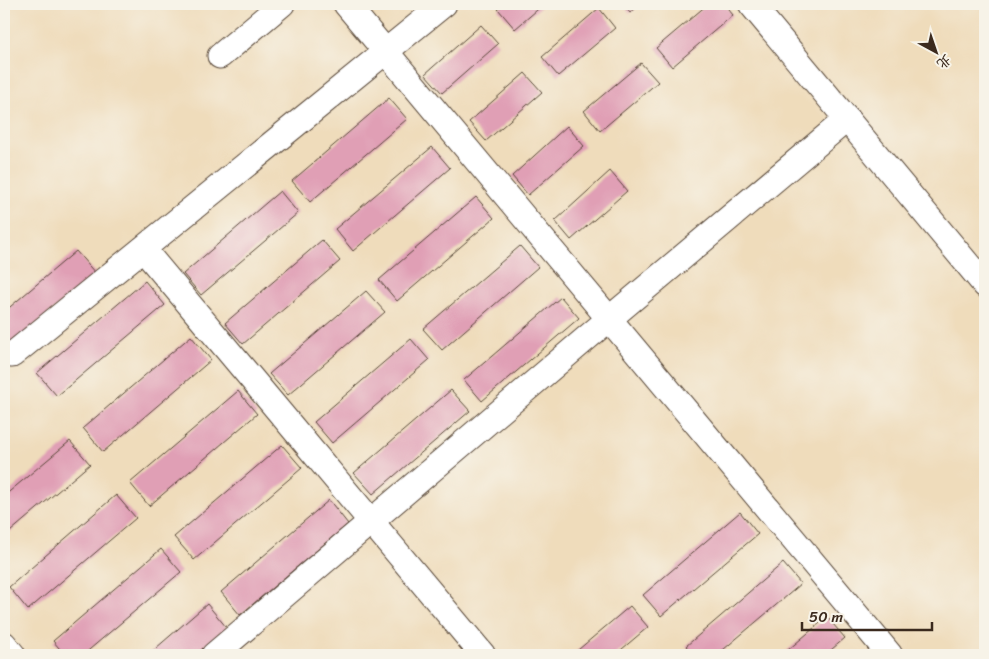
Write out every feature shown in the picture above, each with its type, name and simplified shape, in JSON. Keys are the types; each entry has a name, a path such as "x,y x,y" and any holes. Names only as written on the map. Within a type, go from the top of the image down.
{"street":[{"path":"220,56 282,4"},
{"path":"346,4 890,655"},
{"path":"12,355 444,4"},
{"path":"751,4 985,285"},
{"path":"214,655 609,319 847,120"},
{"path":"143,249 483,655"},
{"path":"4,644 13,655"}],"building":[{"path":"504,4 544,4 515,29 498,9"},
{"path":"622,4 641,4 630,13"},
{"path":"708,4 724,4 733,15 672,67 656,48"},
{"path":"599,8 615,28 558,76 542,57"},
{"path":"481,25 498,44 442,93 425,74"},
{"path":"641,63 658,82 600,131 584,111"},
{"path":"525,73 542,92 486,141 469,122"},
{"path":"389,98 407,119 310,202 292,181"},
{"path":"567,126 584,146 528,195 512,176"},
{"path":"432,147 450,168 353,251 335,229"},
{"path":"610,171 627,191 571,240 555,221"},
{"path":"280,191 298,213 201,295 183,274"},
{"path":"476,197 494,218 397,301 379,280"},
{"path":"322,240 340,261 243,344 225,323"},
{"path":"520,246 538,267 442,350 423,329"},
{"path":"76,251 96,274 4,352 4,312"},
{"path":"145,281 165,305 57,396 37,373"},
{"path":"366,291 385,312 288,395 269,374"},
{"path":"561,297 579,318 482,401 464,380"},
{"path":"191,336 211,360 103,452 83,428"},
{"path":"411,339 429,360 332,443 314,422"},
{"path":"451,390 470,411 373,494 354,473"},
{"path":"238,391 257,414 149,506 130,483"},
{"path":"70,441 90,464 4,537 4,496"},
{"path":"282,445 302,468 194,560 174,537"},
{"path":"116,495 136,518 28,610 9,587"},
{"path":"329,500 348,524 240,615 221,592"},
{"path":"740,512 758,534 661,616 643,595"},
{"path":"161,549 181,572 83,655 65,655 53,641"},
{"path":"783,563 801,584 717,655 694,655 686,646"},
{"path":"207,604 227,628 195,655 148,655"},
{"path":"630,606 648,627 615,655 572,655"},
{"path":"827,617 845,638 825,655 782,655"}]}
